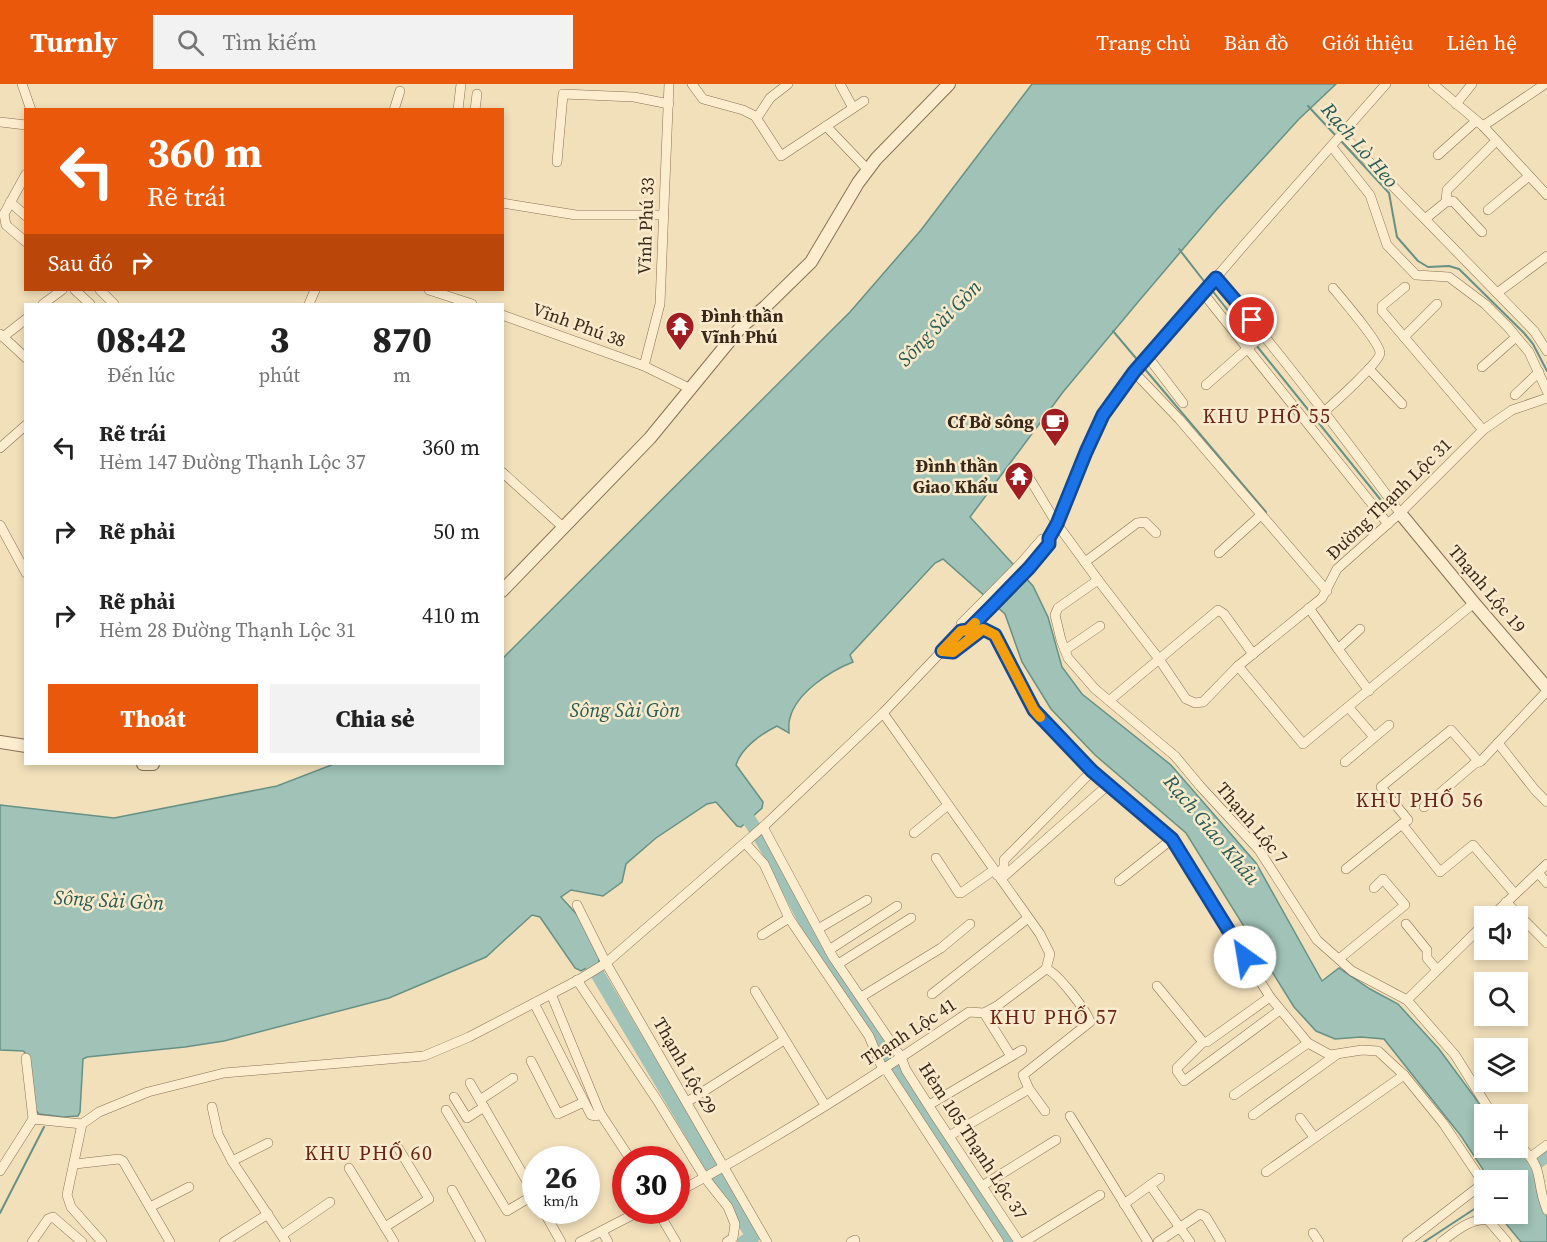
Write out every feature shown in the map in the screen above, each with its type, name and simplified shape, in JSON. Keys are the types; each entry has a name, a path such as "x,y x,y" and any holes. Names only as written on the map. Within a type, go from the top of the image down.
{"street":[{"path":"22,84 30,108"},
{"path":"458,108 461,84"},
{"name":"Vĩnh Phú 33","path":"644,366 660,304 669,84"},
{"path":"692,84 703,99 743,110 757,118 781,156 864,101"},
{"path":"757,118 770,98 788,84"},
{"path":"840,84 853,108"},
{"path":"504,589 650,438 741,327 811,262 876,159 949,84"},
{"path":"33,1119 82,1124 99,1112 148,1092 224,1073 424,1056 469,1037 606,963 763,827 883,713 961,631 961,624 987,605 1026,565 1042,539 1049,538 1057,524 1103,415 1141,365 1386,84"},
{"path":"1432,84 1479,124 1547,195"},
{"path":"1456,104 1472,84"},
{"path":"1438,155 1479,124 1545,84"},
{"path":"395,108 400,92"},
{"path":"475,108 477,94"},
{"path":"557,162 562,94 634,97 669,104"},
{"path":"0,122 24,125"},
{"path":"826,126 868,170"},
{"path":"1338,140 1425,219 1534,331 1547,351"},
{"path":"1338,140 1370,195 1388,245 1416,275 1449,277 1485,304 1529,352 1547,391"},
{"path":"1446,202 1447,190 1496,141"},
{"path":"1488,210 1529,176"},
{"path":"24,178 4,214 3,227 24,241"},
{"path":"1425,219 1446,202 1453,201 1482,231"},
{"path":"10,202 24,214"},
{"path":"504,203 576,215 663,215"},
{"path":"1497,293 1547,256"},
{"path":"1209,286 1255,342 1388,524"},
{"path":"1209,286 1255,342 1325,411 1400,513"},
{"path":"1404,287 1382,306 1382,311 1483,430"},
{"path":"1325,411 1380,357 1380,351 1373,339 1333,288"},
{"path":"44,303 61,291"},
{"path":"76,291 89,303"},
{"path":"101,291 113,303"},
{"path":"432,291 469,303"},
{"path":"1404,337 1437,304"},
{"name":"Vĩnh Phú 38","path":"504,316 644,366 691,389"},
{"path":"24,320 2,335 24,356"},
{"path":"1482,367 1516,337"},
{"path":"1206,385 1255,342"},
{"path":"1141,365 1183,403"},
{"path":"1141,365 1179,418 1327,591"},
{"path":"1369,369 1402,404"},
{"path":"1515,395 1539,372"},
{"name":"Đường Thạnh Lộc 31","path":"1025,471 1057,524 1159,659 1186,699 1195,703 1203,702 1238,666 1322,598 1337,569 1400,513 1483,430 1512,410 1547,398"},
{"path":"0,448 24,427"},
{"path":"504,474 564,528"},
{"name":"Thạnh Lộc 19","path":"1400,513 1546,687"},
{"path":"1218,553 1261,515"},
{"path":"1085,562 1142,521 1156,533"},
{"path":"0,525 24,569"},
{"name":"Thạnh Lộc 7","path":"1098,580 1058,608 1054,615 1068,658 1095,688 1175,756 1259,850 1317,940 1352,971 1407,1000 1455,1055 1486,1104"},
{"path":"1238,666 1303,744 1474,603"},
{"path":"1309,608 1370,691"},
{"path":"1110,700 1218,610 1224,614 1253,654"},
{"path":"1065,650 1100,626"},
{"path":"942,651 953,652 983,629 995,635 1034,710 1092,771 1172,839 1270,997 1308,1043 1330,1055 1362,1050 1377,1051 1404,1075 1443,1124 1480,1178 1482,1185 1407,1242"},
{"path":"1338,649 1360,629"},
{"path":"1424,807 1479,762 1546,687"},
{"path":"1349,708 1374,737"},
{"path":"883,713 1028,918 1050,954 1046,969 1055,974 1086,1013 1090,1022 1025,1073 1023,1077 1029,1089 1045,1111"},
{"path":"1345,762 1389,725"},
{"path":"1346,869 1408,820 1381,787 1451,730 1479,762"},
{"path":"0,742 24,746"},
{"path":"1498,743 1547,802"},
{"path":"997,875 1004,867 1004,860 1092,771"},
{"path":"936,858 961,894 997,875 1108,785"},
{"path":"914,833 948,805"},
{"path":"1402,824 1440,872 1473,845 1515,894"},
{"name":"Hẻm 105 Thạnh Lộc 37","path":"763,827 829,950 1019,1242"},
{"path":"1119,881 1172,839"},
{"path":"746,842 764,864 789,918 869,1036 884,1069 994,1240"},
{"path":"1502,906 1547,864"},
{"path":"1538,873 1547,883"},
{"path":"1339,959 1406,905 1383,879 1374,888"},
{"path":"818,929 867,900"},
{"path":"1506,902 1547,943"},
{"name":"Thạnh Lộc 29","path":"577,905 606,963 724,1167 762,1240"},
{"path":"829,950 897,906"},
{"path":"762,935 789,918"},
{"path":"838,964 912,918"},
{"path":"932,994 1028,918"},
{"path":"861,997 941,948 970,924"},
{"path":"1406,924 1427,950 1434,965"},
{"path":"1407,1000 1434,965 1474,932"},
{"name":"Thạnh Lộc 41","path":"690,1186 884,1069 969,1012 984,1013 997,1006 1046,969"},
{"path":"578,980 728,1207 735,1224 733,1238 727,1242"},
{"path":"1157,986 1203,1042"},
{"path":"755,991 825,1105"},
{"path":"551,994 600,1113 622,1146"},
{"path":"1270,997 1207,1042 1203,1042 1178,1068 1177,1071 1184,1081 1280,1010"},
{"path":"534,1003 591,1115 600,1113"},
{"path":"984,1013 1011,1056"},
{"path":"687,1102 784,1040"},
{"path":"1234,1095 1308,1043"},
{"path":"929,1105 1022,1050"},
{"path":"1253,1115 1336,1055"},
{"path":"0,1171 33,1119 26,1058"},
{"path":"531,1061 558,1114 584,1102"},
{"path":"1266,1172 1404,1075"},
{"path":"454,1097 467,1118 513,1078"},
{"path":"470,1083 522,1173"},
{"path":"949,1136 1029,1089"},
{"path":"212,1107 218,1134 232,1161 284,1239 330,1202"},
{"path":"446,1110 507,1211 522,1203"},
{"path":"1070,1116 1148,1242"},
{"path":"1300,1118 1314,1137"},
{"path":"82,1124 67,1195 71,1207 102,1242"},
{"path":"982,1185 1056,1140"},
{"path":"232,1161 268,1143"},
{"path":"1532,1156 1547,1145"},
{"path":"385,1227 429,1199 397,1146"},
{"path":"1528,1153 1544,1170 1544,1203 1547,1210"},
{"path":"75,1164 121,1160 129,1169 166,1240"},
{"path":"349,1167 394,1242"},
{"path":"1124,1204 1160,1178"},
{"path":"1150,1185 1190,1242"},
{"path":"150,1207 189,1187"},
{"path":"452,1190 481,1242"},
{"path":"1024,1242 1100,1195"},
{"path":"224,1242 268,1214"},
{"path":"1158,1242 1200,1214 1203,1214 1221,1242"},
{"path":"32,1242 48,1219 52,1217 82,1242"},
{"path":"1441,1242 1470,1223 1481,1220 1488,1220 1507,1242"},
{"path":"551,1224 561,1242"},
{"path":"580,1242 615,1224"},
{"path":"665,1224 676,1242"},
{"path":"602,1231 608,1242"},
{"path":"1313,1233 1319,1242"}],"water":[{"name":"Sông Sài Gòn","path":"1032,84 1336,84 1299,119 1217,209 1138,302 1063,392 970,517 1033,586 1048,617 1062,667 1082,694 1171,765 1256,863 1322,981 1339,968 1398,1004 1439,1049 1480,1104 1474,1104 1474,1156 1384,1039 1361,1037 1335,1039 1316,1031 1294,1007 1186,833 1095,755 1051,709 1022,662 1005,614 943,559 935,563 850,655 853,662 815,684 799,700 789,720 789,733 777,726 758,737 742,753 736,765 763,802 762,808 741,827 737,826 716,802 707,804 656,838 626,864 622,882 603,896 571,890 561,897 580,918 600,955 599,961 581,971 575,968 540,917 532,915 486,957 389,998 224,1041 87,1057 83,1059 78,1116 39,1114 35,1109 29,1056 23,1051 0,1050 0,805 114,818 277,786 331,765 504,765 504,657 850,312 921,230"},
{"name":"Sông Sài Gòn","path":"1475,1158 1528,1158 1530,1160 1547,1217 1547,1242 1521,1242 1506,1224 1528,1224 1528,1170 1483,1170"}],"waterway":[{"name":"Rạch Lò Heo","path":"1308,106 1337,137"},
{"name":"Rạch Lò Heo","path":"1341,141 1389,193 1397,237 1418,261 1428,267 1449,266 1459,269 1524,333 1533,344 1547,371"},
{"path":"1179,249 1207,285"},
{"path":"1211,289 1252,341"},
{"path":"1113,331 1140,363"},
{"path":"1256,345 1388,509"},
{"path":"1144,368 1266,512"},
{"path":"738,805 762,840 844,988 1008,1242"},
{"path":"588,958 753,1237 744,1242"},
{"path":"0,1213 44,1127"},
{"path":"1527,1170 1547,1155"},
{"path":"1424,1242 1474,1209"}],"slow traffic":[{"path":"975,623 968,630 961,631 942,651 953,652 983,629 995,635 1034,710 1040,717"}],"place":[{"name":"Đình thần Vĩnh Phú","path":"680,352"},
{"name":"Cf Bờ sông","path":"1055,448"},
{"name":"Đình thần Giao Khẩu","path":"1019,502"}],"district":[{"name":"KHU PHỐ 55","path":"1267,416"},
{"name":"KHU PHỐ 56","path":"1420,800"},
{"name":"KHU PHỐ 57","path":"1054,1017"},
{"name":"KHU PHỐ 60","path":"369,1153"}],"route":[{"path":"1245,957 1172,839 1092,771 1034,710 995,635 983,629 953,652 942,651 961,631 968,630 1029,568 1049,544 1049,538 1103,415 1134,372 1216,278 1252,320"}],"water label":[{"name":"Rạch Giao Khẩu","path":"1212,830"}]}
